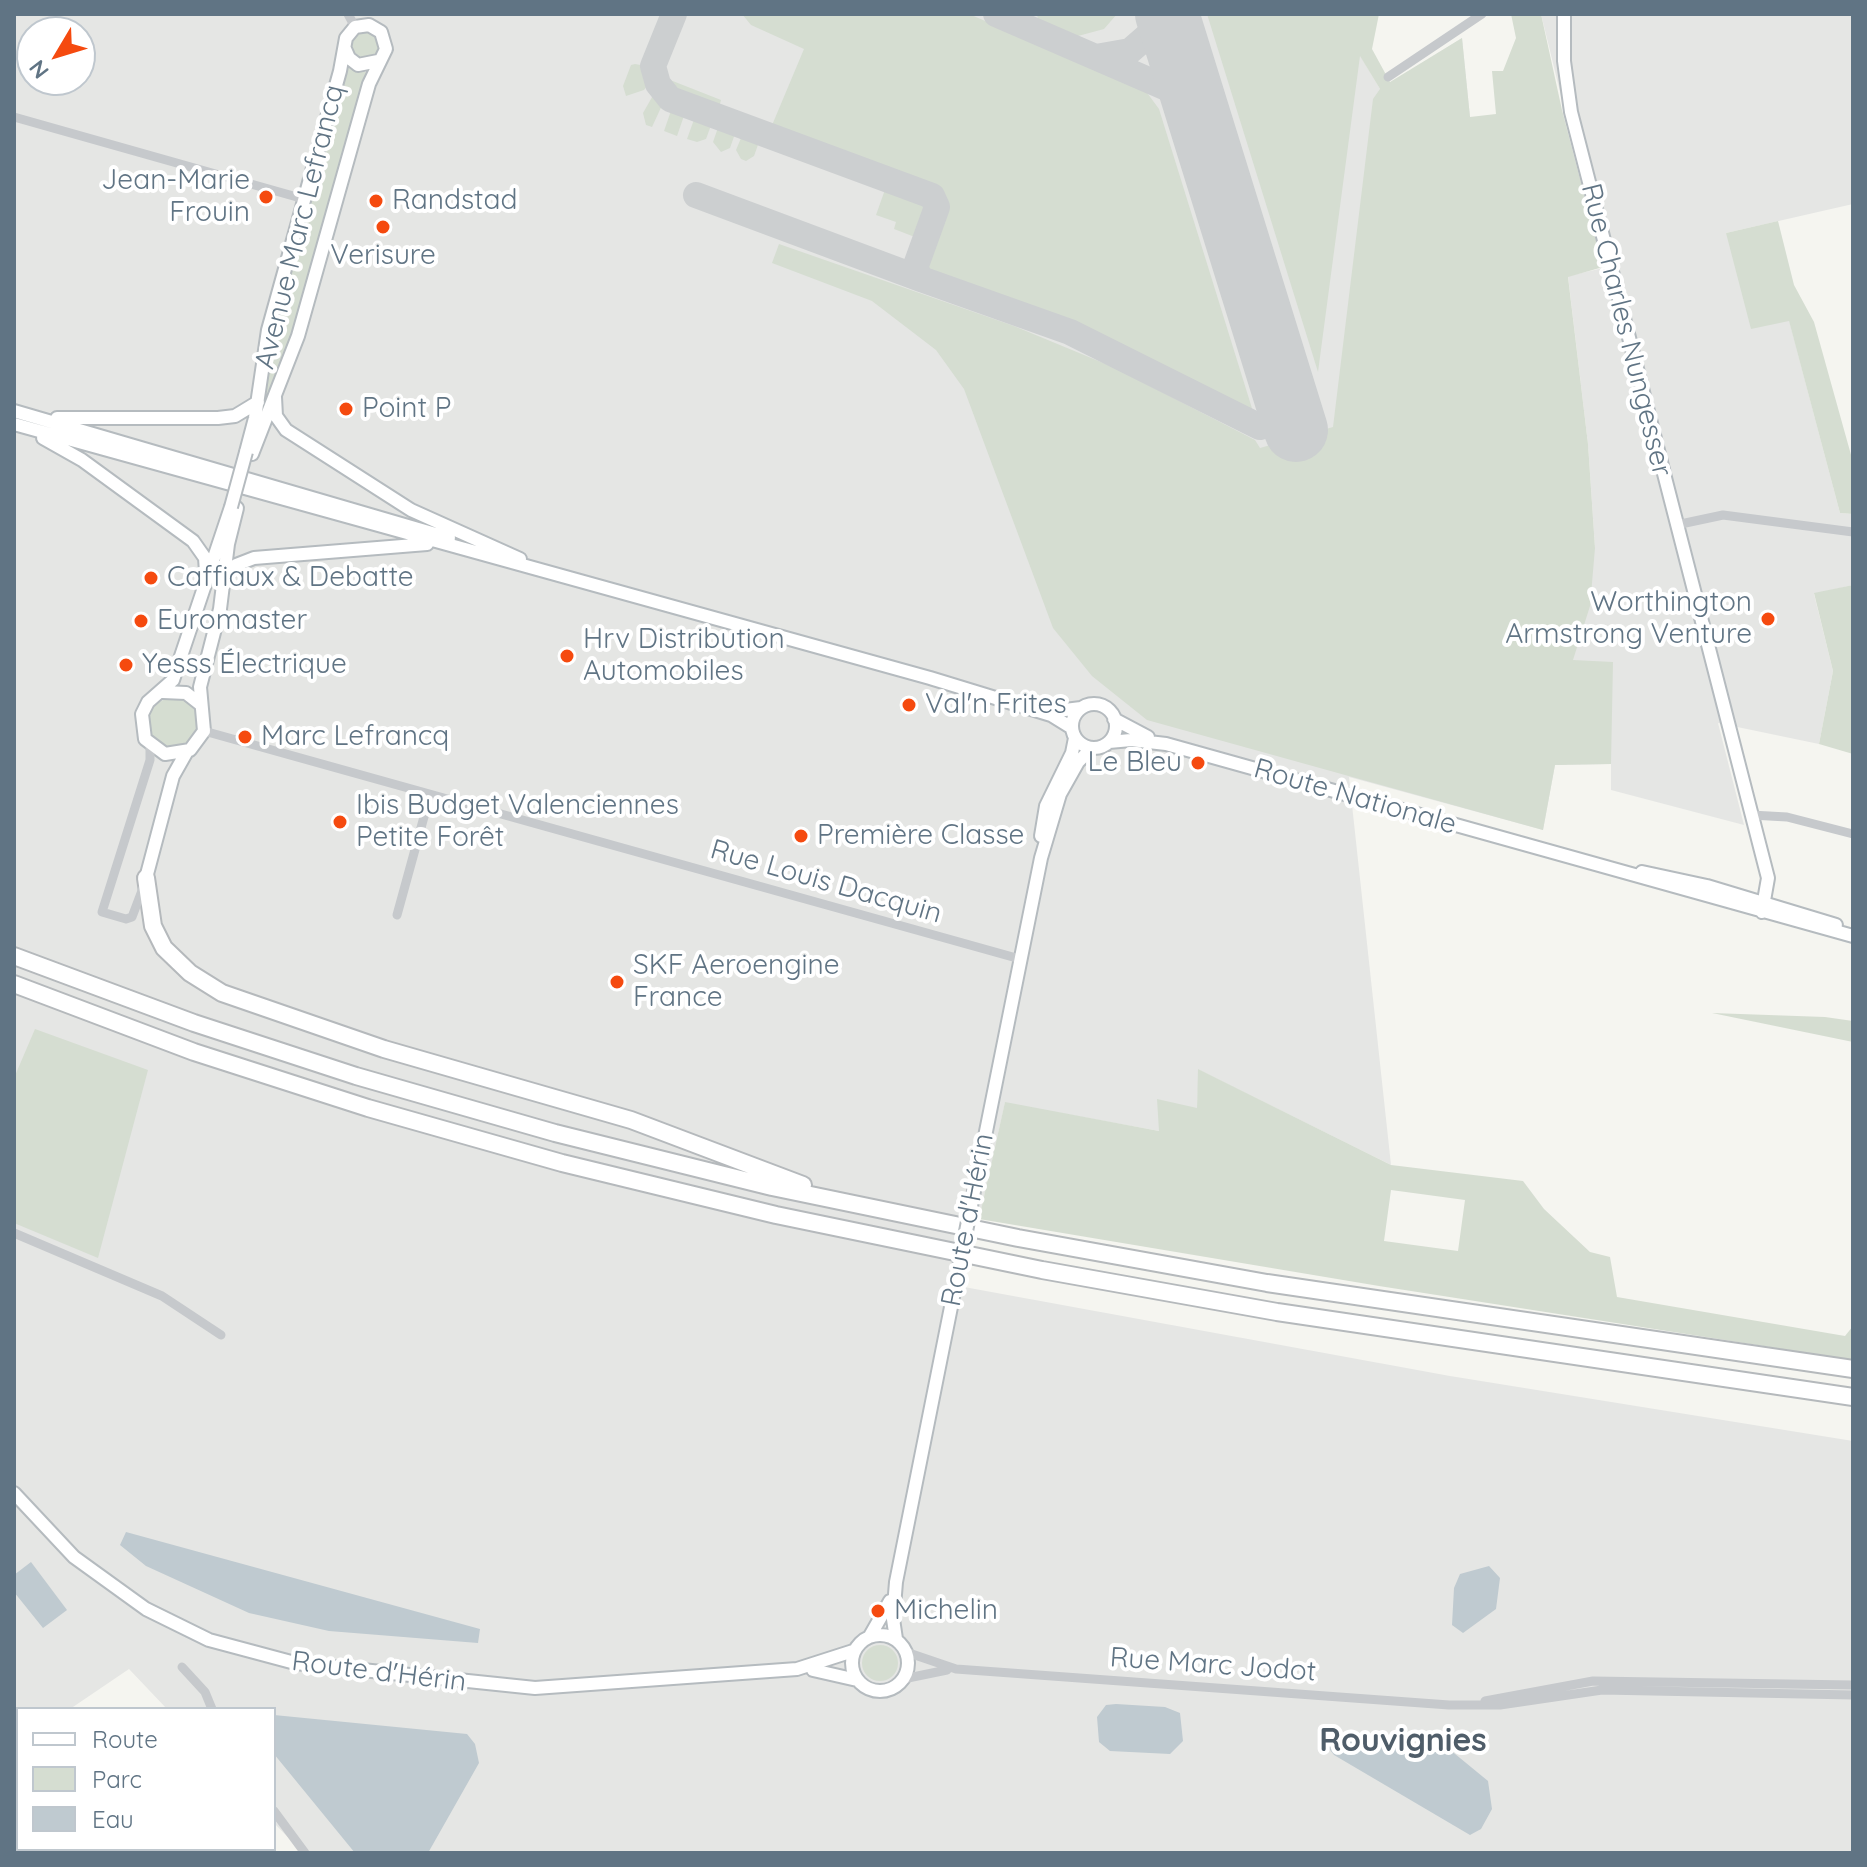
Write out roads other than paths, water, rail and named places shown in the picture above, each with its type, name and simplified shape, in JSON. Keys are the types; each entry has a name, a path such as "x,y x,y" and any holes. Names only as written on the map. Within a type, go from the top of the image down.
{"highway":[{"path":"146,878 153,926 164,948 190,973 222,993 384,1049 631,1120 793,1182 892,1213"},
{"path":"14,956 211,1029 410,1093 645,1157 892,1213 1127,1258 1390,1303 1853,1369"},
{"path":"14,984 203,1055 386,1113 562,1163 784,1217 1016,1265 1277,1312 1853,1397"}],"street":[{"path":"348,14 355,27"},
{"path":"1388,77 1482,14"},
{"name":"Rue Charles Nungesser","path":"1556,14 1558,70 1768,884 1759,906"},
{"name":"Rue Charles Nungesser","path":"1564,14 1564,61 1571,112"},
{"name":"Avenue Marc Lefrancq","path":"369,25 381,32 386,45 366,91 298,336 249,453 266,337 346,38 355,27 369,25"},
{"name":"Avenue Marc Lefrancq","path":"345,49 349,58 358,65 378,61"},
{"path":"14,117 304,199"},
{"path":"275,391 276,416 286,430 411,510 520,559"},
{"path":"19,412 60,418 218,418 235,416 258,402"},
{"path":"19,412 520,559 647,600"},
{"path":"14,424 930,678 1051,715 1092,748 1109,742 1115,731 1114,719"},
{"path":"14,424 73,454 193,541 205,558 206,579"},
{"path":"187,752 165,754 150,745 142,731 142,714 151,698 163,692 175,675 206,579 234,507 249,453"},
{"path":"150,745 146,774 102,912 126,919 132,917 139,907 173,776 204,731 205,715 200,704 200,687 220,609 234,507"},
{"path":"1676,525 1723,515 1853,532"},
{"path":"224,580 236,565 254,558 442,544"},
{"path":"930,678 1061,709 1099,705 1114,719 1166,744"},
{"path":"163,692 186,693 200,704"},
{"path":"1073,733 1074,717 1081,708"},
{"name":"Rue Louis Dacquin","path":"204,731 1020,959"},
{"name":"Route d'Hérin","path":"1041,858 1043,814 1072,753 1073,733"},
{"name":"Route Nationale","path":"1109,742 1131,740 1166,744 1599,865 1693,882 1759,906 1853,934"},
{"name":"Route d'Hérin","path":"896,1639 893,1619 896,1582 1041,858 1060,794 1078,762 1092,748"},
{"path":"397,915 430,795"},
{"path":"1751,815 1793,818 1853,834"},
{"path":"14,1233 162,1296 221,1335"},
{"name":"Route d'Hérin","path":"14,1493 74,1557 120,1592 187,1630 261,1656 371,1673 526,1688 797,1669 838,1673 857,1680"},
{"name":"Route d'Hérin","path":"870,1636 885,1613 896,1582"},
{"path":"881,1634 896,1639 906,1652 908,1668 903,1679 893,1688 881,1691 868,1689 857,1680 851,1664 853,1651 870,1636 881,1634"},
{"name":"Route d'Hérin","path":"797,1669 853,1651"},
{"name":"Rue Marc Jodot","path":"906,1652 956,1669"},
{"path":"182,1667 200,1685 211,1707"},
{"name":"Rue Marc Jodot","path":"903,1679 956,1669 1466,1705 1500,1705 1593,1691 1853,1695"},
{"name":"Rue Marc Jodot","path":"1466,1705 1593,1681 1853,1685"},
{"path":"276,1814 305,1853"}],"water":[{"path":"126,1532 480,1629 478,1643 329,1631 249,1613 146,1566 120,1545"},
{"path":"31,1562 67,1610 43,1628 14,1592 14,1575"},
{"path":"1489,1566 1500,1578 1496,1609 1463,1633 1452,1625 1454,1588 1460,1574"},
{"path":"1106,1705 1165,1707 1180,1713 1183,1741 1170,1754 1110,1751 1099,1742 1097,1717"},
{"path":"276,1715 467,1734 475,1744 479,1763 428,1853 355,1853 276,1756"},
{"path":"1328,1740 1449,1749 1488,1781 1492,1809 1481,1829 1470,1835 1334,1755 1327,1746"}],"place":[{"name":"Jean-Marie Frouin","path":"266,197"},
{"name":"Randstad","path":"376,201"},
{"name":"Verisure","path":"383,227"},
{"name":"Point P","path":"346,409"},
{"name":"Caffiaux & Debatte","path":"151,578"},
{"name":"Worthington Armstrong Venture","path":"1768,619"},
{"name":"Euromaster","path":"141,621"},
{"name":"Hrv Distribution Automobiles","path":"567,656"},
{"name":"Yesss Électrique","path":"126,665"},
{"name":"Val'n Frites","path":"909,705"},
{"name":"Marc Lefrancq","path":"245,737"},
{"name":"Le Bleu","path":"1198,763"},
{"name":"Ibis Budget Valenciennes Petite Forêt","path":"340,822"},
{"name":"Première Classe","path":"801,836"},
{"name":"SKF Aeroengine France","path":"617,982"},
{"name":"Michelin","path":"878,1611"}],"district":[{"name":"Rouvignies","path":"1403,1741"}]}
